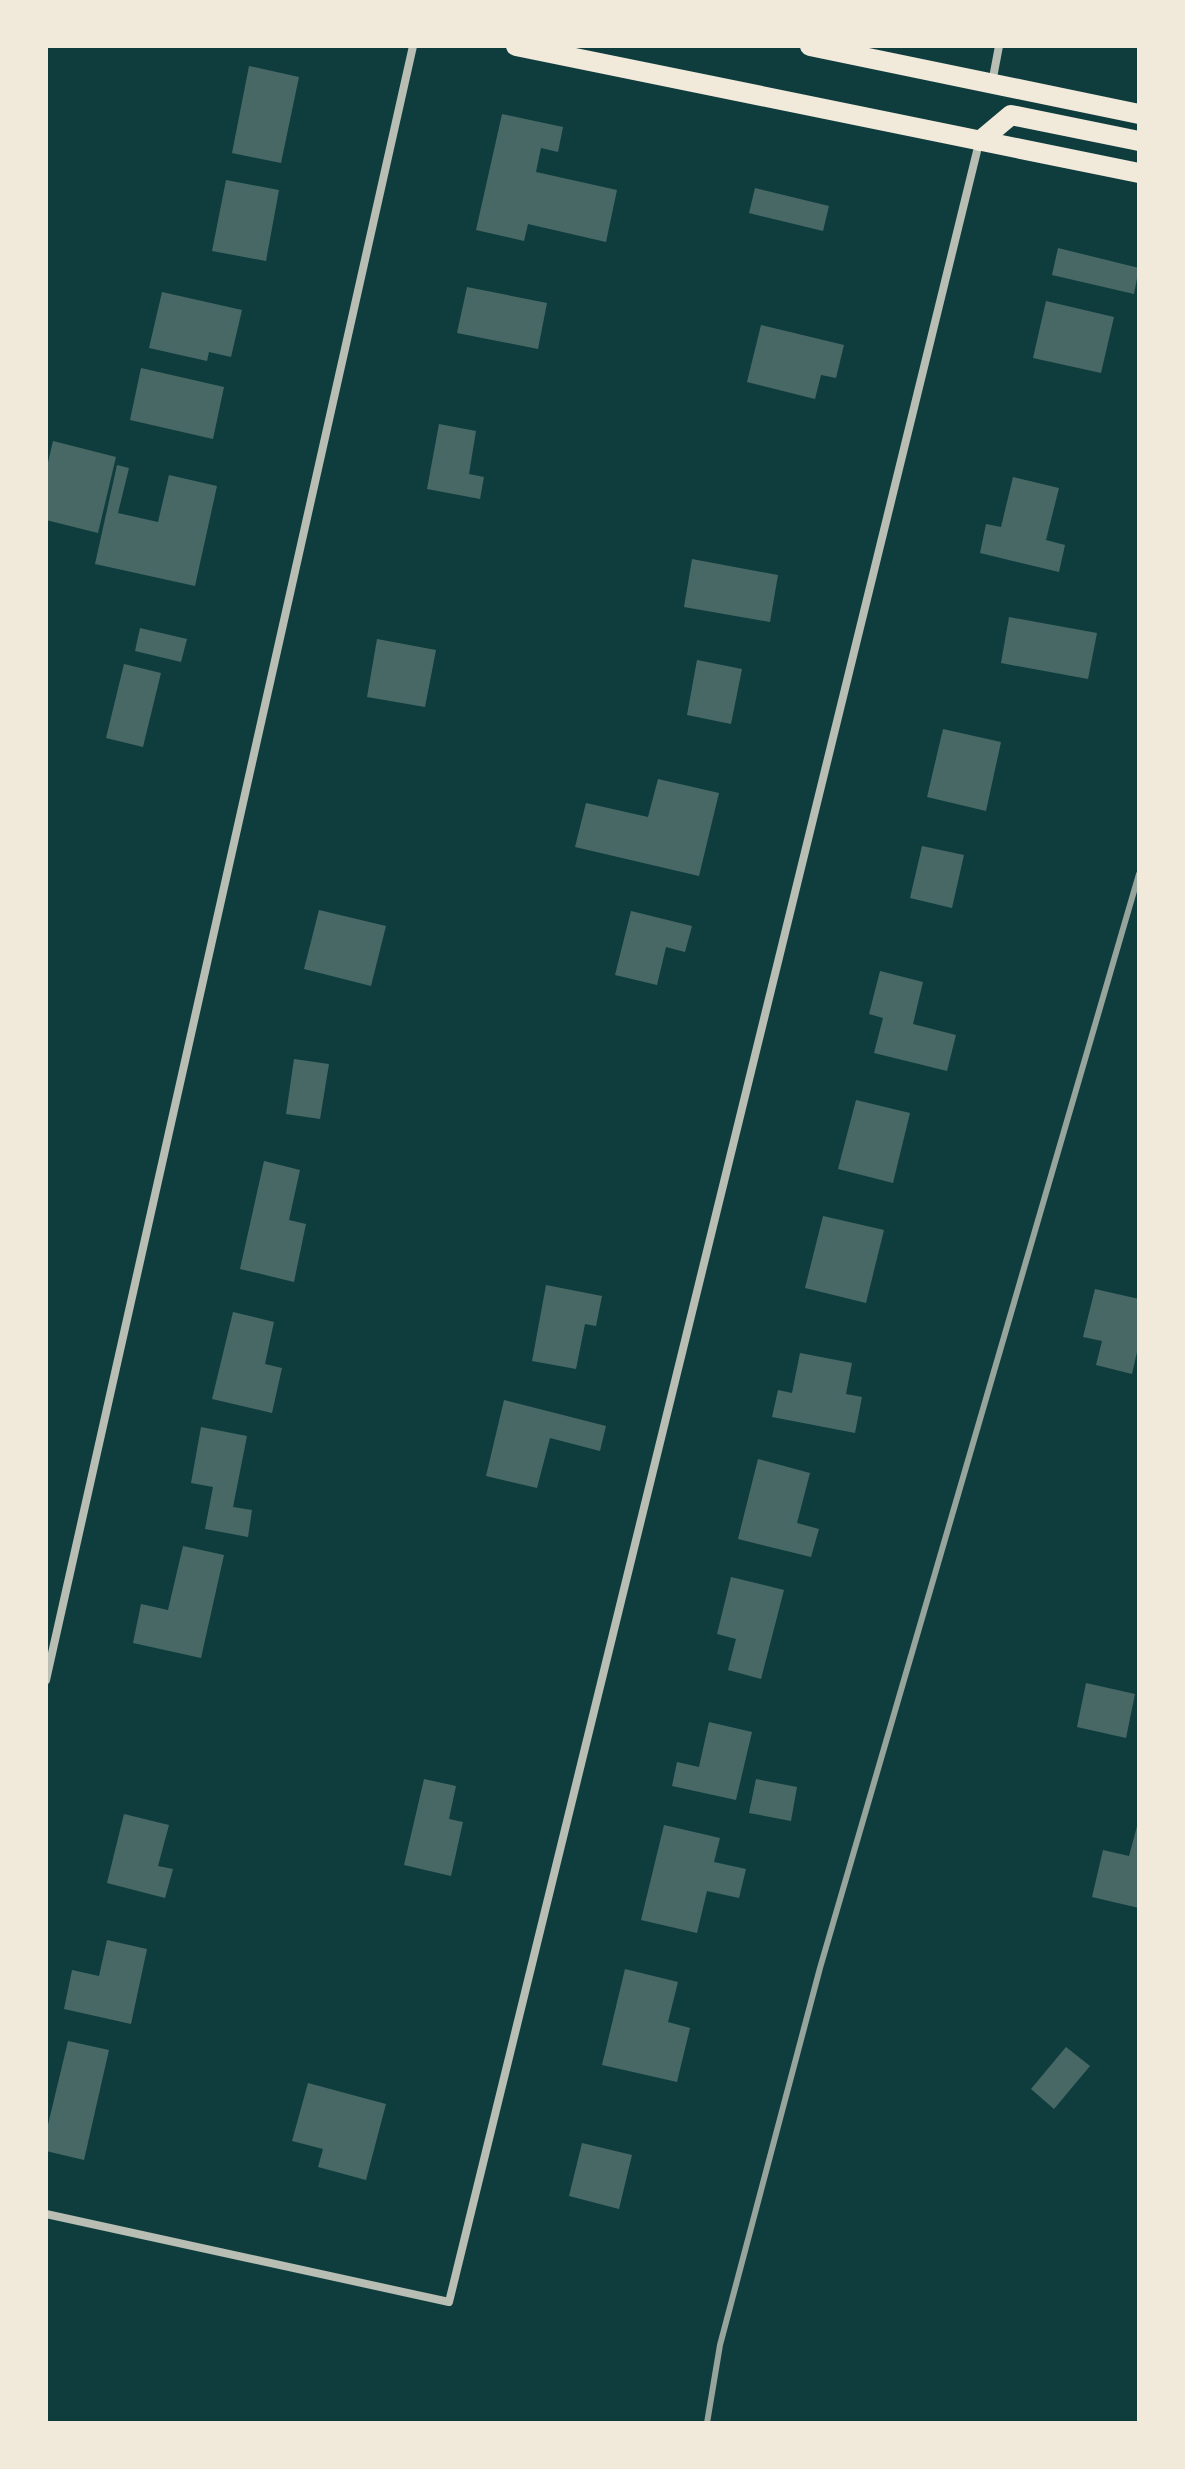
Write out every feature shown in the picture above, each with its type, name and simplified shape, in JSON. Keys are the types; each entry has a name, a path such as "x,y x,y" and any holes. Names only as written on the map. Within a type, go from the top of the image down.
{"main road":[{"path":"516,46 1139,173"},
{"path":"810,46 1139,114"},
{"path":"980,141 1011,115 1139,141"}],"street":[{"path":"46,1680 413,46"},
{"path":"992,84 999,46"},
{"path":"46,2214 449,2302 980,141"}],"building":[{"path":"249,66 299,77 281,163 232,153"},
{"path":"502,114 563,127 558,152 541,148 536,172 617,190 606,242 528,224 524,241 476,230"},
{"path":"226,180 279,190 266,261 212,251"},
{"path":"755,188 829,206 823,231 749,213"},
{"path":"1058,248 1139,268 1134,294 1052,275"},
{"path":"467,287 547,303 538,349 457,333"},
{"path":"162,292 242,310 231,357 209,352 207,361 149,348"},
{"path":"1046,301 1114,317 1101,373 1033,358"},
{"path":"761,325 844,345 836,378 821,375 815,399 747,382"},
{"path":"141,368 224,387 213,439 130,420"},
{"path":"439,424 476,431 469,474 484,477 480,499 427,489"},
{"path":"53,441 116,457 98,533 46,520 46,471"},
{"path":"117,465 129,468 118,513 158,522 169,475 217,486 195,586 95,564"},
{"path":"1013,477 1059,488 1046,540 1065,545 1059,572 980,553 986,524 1001,527"},
{"path":"692,559 778,575 770,622 684,607"},
{"path":"1009,617 1097,633 1088,679 1001,663"},
{"path":"140,628 187,639 181,662 135,651"},
{"path":"377,639 436,650 425,707 367,697"},
{"path":"697,660 742,669 731,724 687,715"},
{"path":"124,664 161,673 143,747 106,738"},
{"path":"943,729 1001,742 986,811 927,797"},
{"path":"658,779 719,793 699,876 575,847 586,803 648,817"},
{"path":"922,846 964,855 952,908 910,898"},
{"path":"319,910 386,926 371,986 304,969"},
{"path":"631,911 692,926 685,952 666,947 657,985 615,975"},
{"path":"880,971 923,982 913,1024 956,1035 947,1071 874,1053 883,1018 869,1014"},
{"path":"294,1059 329,1064 320,1119 286,1114"},
{"path":"856,1100 910,1113 893,1183 838,1169"},
{"path":"264,1161 300,1170 289,1220 306,1224 294,1282 240,1269"},
{"path":"823,1216 884,1230 866,1303 805,1288"},
{"path":"546,1285 602,1296 596,1326 585,1324 576,1369 532,1361"},
{"path":"1095,1289 1139,1299 1139,1343 1132,1374 1096,1365 1102,1341 1083,1337"},
{"path":"233,1312 274,1322 265,1364 282,1368 272,1413 212,1399"},
{"path":"800,1353 852,1363 846,1394 862,1397 855,1433 772,1417 778,1390 792,1393"},
{"path":"504,1400 606,1426 600,1451 550,1438 537,1488 486,1476"},
{"path":"201,1427 247,1436 233,1507 252,1510 248,1537 205,1529 213,1487 191,1483"},
{"path":"758,1459 810,1473 797,1523 819,1529 811,1557 738,1539"},
{"path":"183,1546 224,1555 201,1658 133,1643 141,1604 168,1610"},
{"path":"731,1577 784,1590 761,1679 728,1670 736,1639 717,1634"},
{"path":"1086,1683 1135,1694 1126,1738 1077,1727"},
{"path":"709,1722 752,1732 736,1800 672,1786 677,1762 699,1767"},
{"path":"424,1779 456,1786 449,1819 463,1822 451,1876 404,1865"},
{"path":"756,1779 797,1787 791,1821 749,1813"},
{"path":"124,1814 169,1825 158,1866 173,1869 165,1898 107,1883"},
{"path":"1139,1819 1139,1908 1092,1897 1103,1850 1129,1856"},
{"path":"664,1825 720,1838 714,1862 746,1869 739,1898 707,1891 697,1933 641,1920"},
{"path":"107,1940 147,1949 131,2024 64,2009 72,1970 99,1976"},
{"path":"625,1969 678,1982 668,2022 690,2028 677,2082 602,2065"},
{"path":"68,2041 109,2050 84,2160 46,2151 46,2133"},
{"path":"1066,2047 1090,2066 1054,2109 1031,2089"},
{"path":"308,2083 386,2104 366,2180 318,2167 323,2149 292,2141"},
{"path":"582,2143 632,2155 619,2209 569,2196"}],"railway":[{"path":"707,2423 720,2345 820,1968 1139,874"}]}
